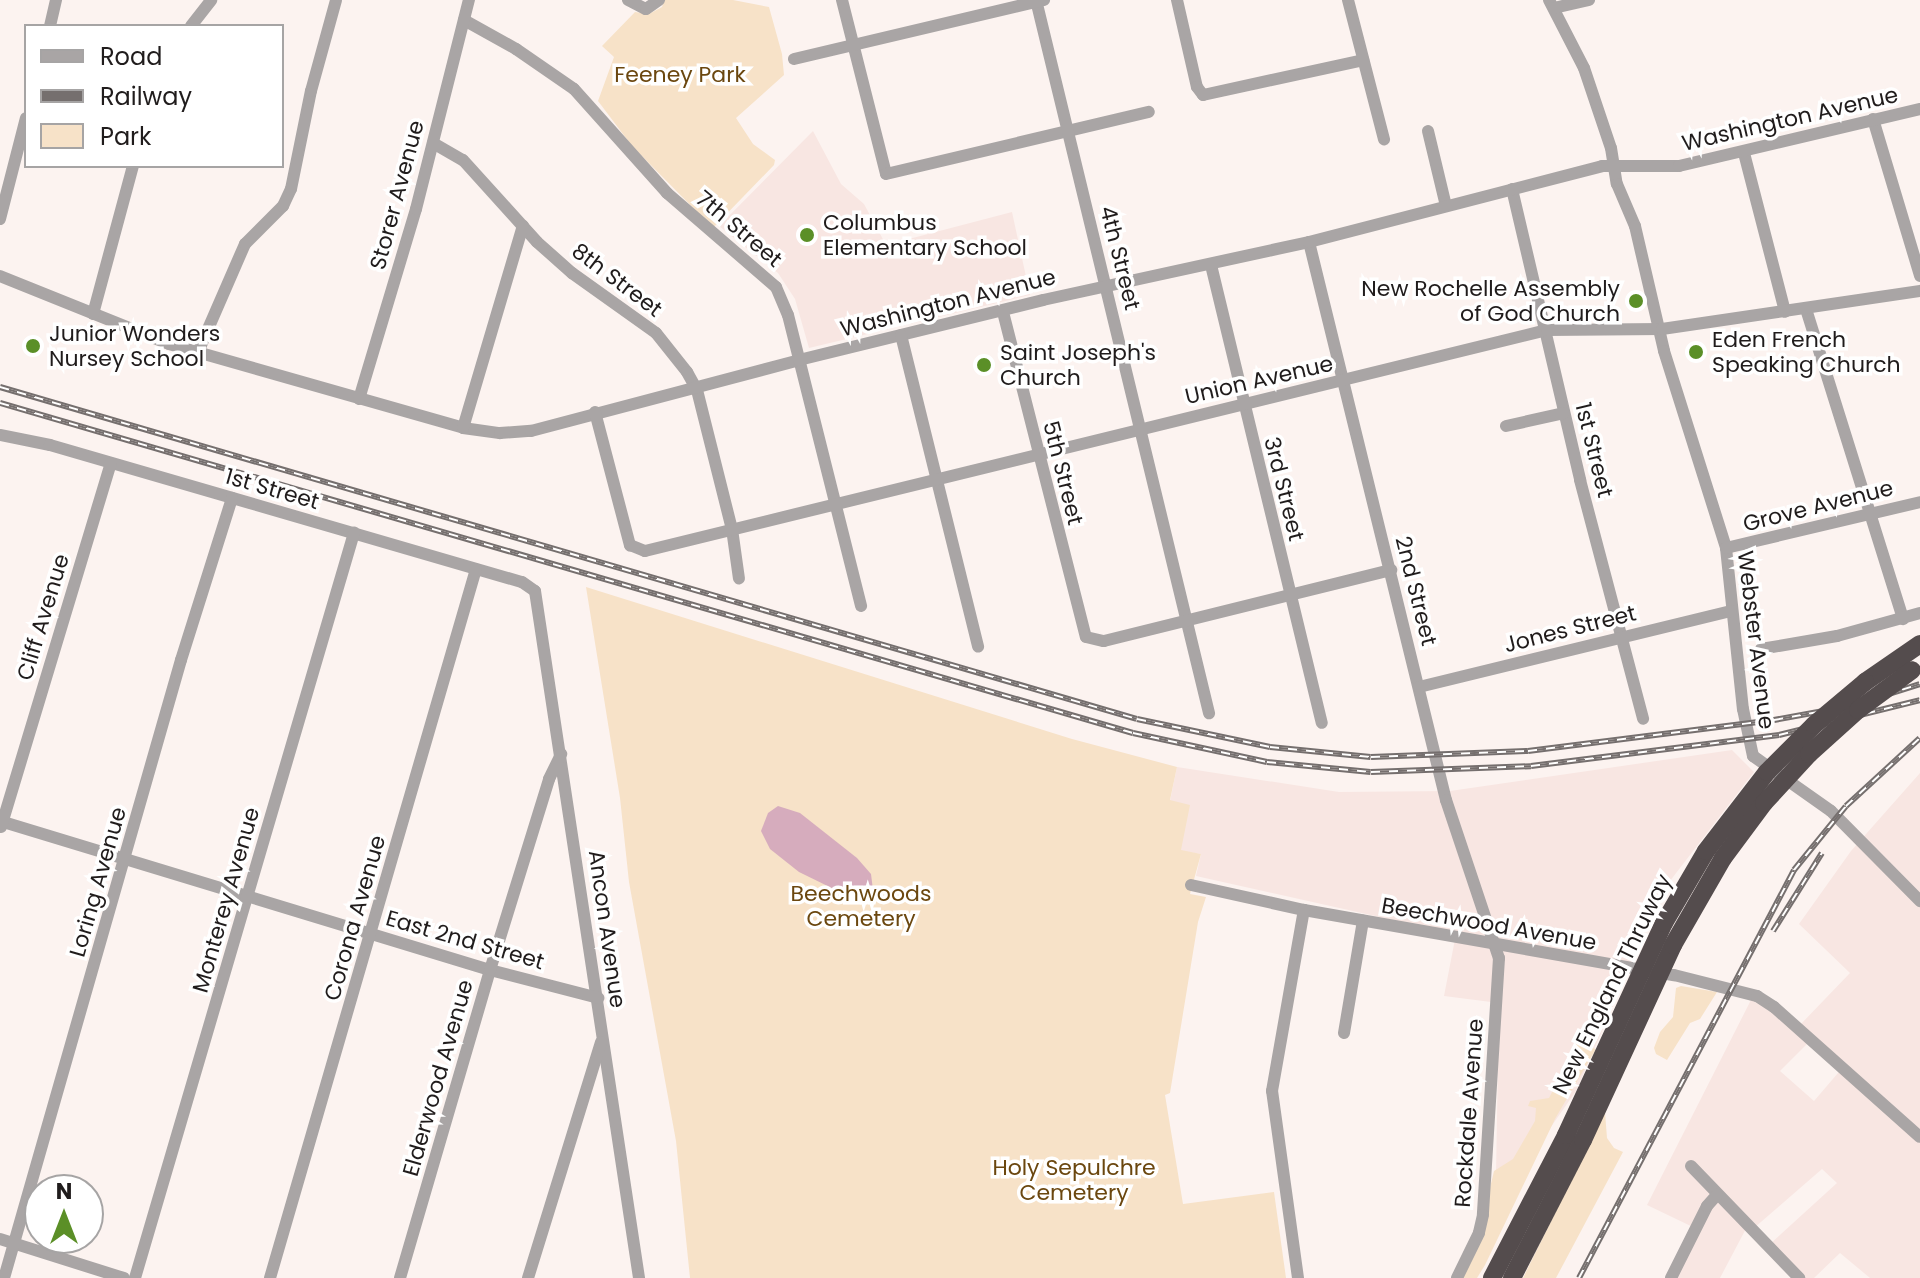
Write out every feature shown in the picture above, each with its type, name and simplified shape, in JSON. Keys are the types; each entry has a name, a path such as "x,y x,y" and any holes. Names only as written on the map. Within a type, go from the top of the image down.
{"highway":[{"name":"New England Thruway","path":"1512,1278 1575,1138 1664,923 1706,851 1778,760 1865,682 1920,644"},
{"name":"New England Thruway","path":"1492,1278 1575,1138 1673,945 1733,844 1774,791 1815,748 1858,710 1916,668"}],"street":[{"path":"50,24 56,0"},
{"path":"193,24 211,0"},
{"path":"198,352 245,244 283,206 291,189 311,91 336,0"},
{"name":"Storer Avenue","path":"359,399 433,143 469,0"},
{"path":"628,0 646,9 659,0"},
{"path":"842,0 886,174 1149,112"},
{"path":"794,59 854,48 1039,0"},
{"name":"4th Street","path":"1039,0 1209,713"},
{"path":"1177,0 1197,87 1203,95 1363,60"},
{"path":"1348,0 1384,139"},
{"path":"1551,4 1589,0"},
{"name":"Webster Avenue","path":"1551,4 1584,68 1623,202 1635,226 1662,329 1664,351 1726,548 1731,611 1753,756 1831,811 1920,901"},
{"name":"7th Street","path":"464,20 516,49 574,89 667,193 718,239 764,273 781,296 838,506 861,606"},
{"name":"Washington Avenue","path":"0,276 198,352 359,399 463,428 500,433 531,431 595,412 697,390 799,360 1106,286 1309,242 1602,166 1671,168 1920,109"},
{"path":"1873,119 1920,276"},
{"path":"0,219 24,126"},
{"path":"1428,131 1446,206"},
{"name":"8th Street","path":"433,143 463,160 523,226 572,273 656,333 697,390 732,529 739,579"},
{"path":"1744,153 1785,312"},
{"path":"93,314 132,168"},
{"name":"1st Street","path":"1512,189 1564,413 1643,719"},
{"path":"463,428 523,226"},
{"name":"2nd Street","path":"1309,242 1446,800 1497,946"},
{"name":"3rd Street","path":"1211,265 1242,406 1322,723"},
{"name":"Union Avenue","path":"595,412 626,533 635,550 645,551 1547,330 1662,329 1920,291"},
{"path":"1806,309 1903,619"},
{"name":"5th Street","path":"1003,312 1079,620 1092,641 1187,620"},
{"path":"901,335 978,647"},
{"path":"1506,426 1564,413"},
{"name":"1st Street","path":"0,435 111,463 531,587"},
{"name":"Cliff Avenue","path":"1,824 111,463"},
{"name":"Loring Avenue","path":"4,1278 126,861 181,660 232,498"},
{"name":"Grove Avenue","path":"1726,548 1920,502"},
{"name":"Monterey Avenue","path":"135,1278 354,533"},
{"name":"Corona Avenue","path":"270,1278 476,569"},
{"path":"1187,620 1391,570"},
{"name":"Ancon Avenue","path":"531,587 536,595 561,754 639,1278"},
{"name":"Jones Street","path":"1419,687 1731,611"},
{"path":"1761,649 1837,636 1920,613"},
{"name":"Elderwood Avenue","path":"400,1278 490,970 549,779 561,754"},
{"name":"East 2nd Street","path":"1,824 490,970 598,998"},
{"name":"Beechwood Avenue","path":"1191,885 1304,910 1497,946 1674,975 1757,996 1774,1007 1920,1137"},
{"path":"1298,1278 1272,1091 1304,910"},
{"path":"1344,1033 1363,921"},
{"name":"Rockdale Avenue","path":"1457,1278 1479,1233 1483,1215 1497,946"},
{"path":"528,1278 602,1039"},
{"path":"1691,1166 1795,1277"},
{"path":"1671,1278 1707,1206 1717,1195"},
{"path":"0,1239 124,1278"}],"shaded area":[{"name":"Columbus Elementary School","path":"813,131 841,184 864,204 886,245 1012,212 1030,295 809,348 795,299 778,273 719,226"},
{"path":"1732,750 1754,772 1663,890 1576,1091 1516,1177 1496,1174 1499,1003 1444,996 1456,934 1196,876 1201,854 1181,851 1170,801 1177,767 1339,792 1450,791"},
{"path":"1920,773 1920,1278 1870,1278 1840,1253 1814,1278 1801,1278 1770,1244 1837,1183 1822,1169 1754,1228 1749,1223 1720,1278 1671,1278 1697,1229 1647,1205 1754,994 1800,1025 1850,973 1799,924 1851,851","holes":["1813,1038 1844,1066 1814,1101 1780,1071"]},
{"path":"778,806 800,813 857,858 871,874 873,890 856,897 846,895 799,872 770,849 761,831 768,813"}],"green space":[{"name":"Feeney Park","path":"664,0 733,0 769,7 782,54 784,75 736,118 753,144 775,160 774,165 713,228 632,146 598,101 614,57 602,46 635,12 649,14 662,7"},
{"name":"Beechwoods Cemetery","path":"586,587 1072,739 1177,767 1170,800 1190,805 1181,850 1201,854 1190,894 1206,897 1198,922 1170,1093 1165,1095 1183,1204 1274,1192 1286,1278 690,1278 676,1141 629,882 620,798"},
{"path":"1681,986 1717,992 1700,1019 1690,1023 1667,1060 1656,1054 1654,1048 1660,1032 1673,1017 1676,988"},
{"path":"1577,1043 1596,1049 1555,1119 1485,1265 1477,1278 1462,1278 1474,1255 1494,1171 1513,1159 1535,1121 1536,1108 1528,1106 1530,1101 1549,1098"},
{"path":"1605,1112 1607,1138 1614,1148 1623,1152 1556,1278 1523,1278"}],"railway":[{"path":"0,387 1137,719 1270,747 1371,757 1528,751 1774,720 1851,706 1920,684"},
{"path":"0,403 1133,733 1267,762 1371,772 1531,766 1779,735 1920,700"},
{"path":"1579,1278 1794,870 1846,806 1920,738"},
{"path":"1773,931 1822,853"}],"place":[{"name":"Columbus Elementary School","path":"807,235"},
{"name":"New Rochelle Assembly of God Church","path":"1636,301"},
{"name":"Junior Wonders Nursey School","path":"33,346"},
{"name":"Eden French Speaking Church","path":"1696,352"},
{"name":"Saint Joseph's Church","path":"984,365"}],"park label":[{"name":"Holy Sepulchre Cemetery","path":"1074,1180"}]}
